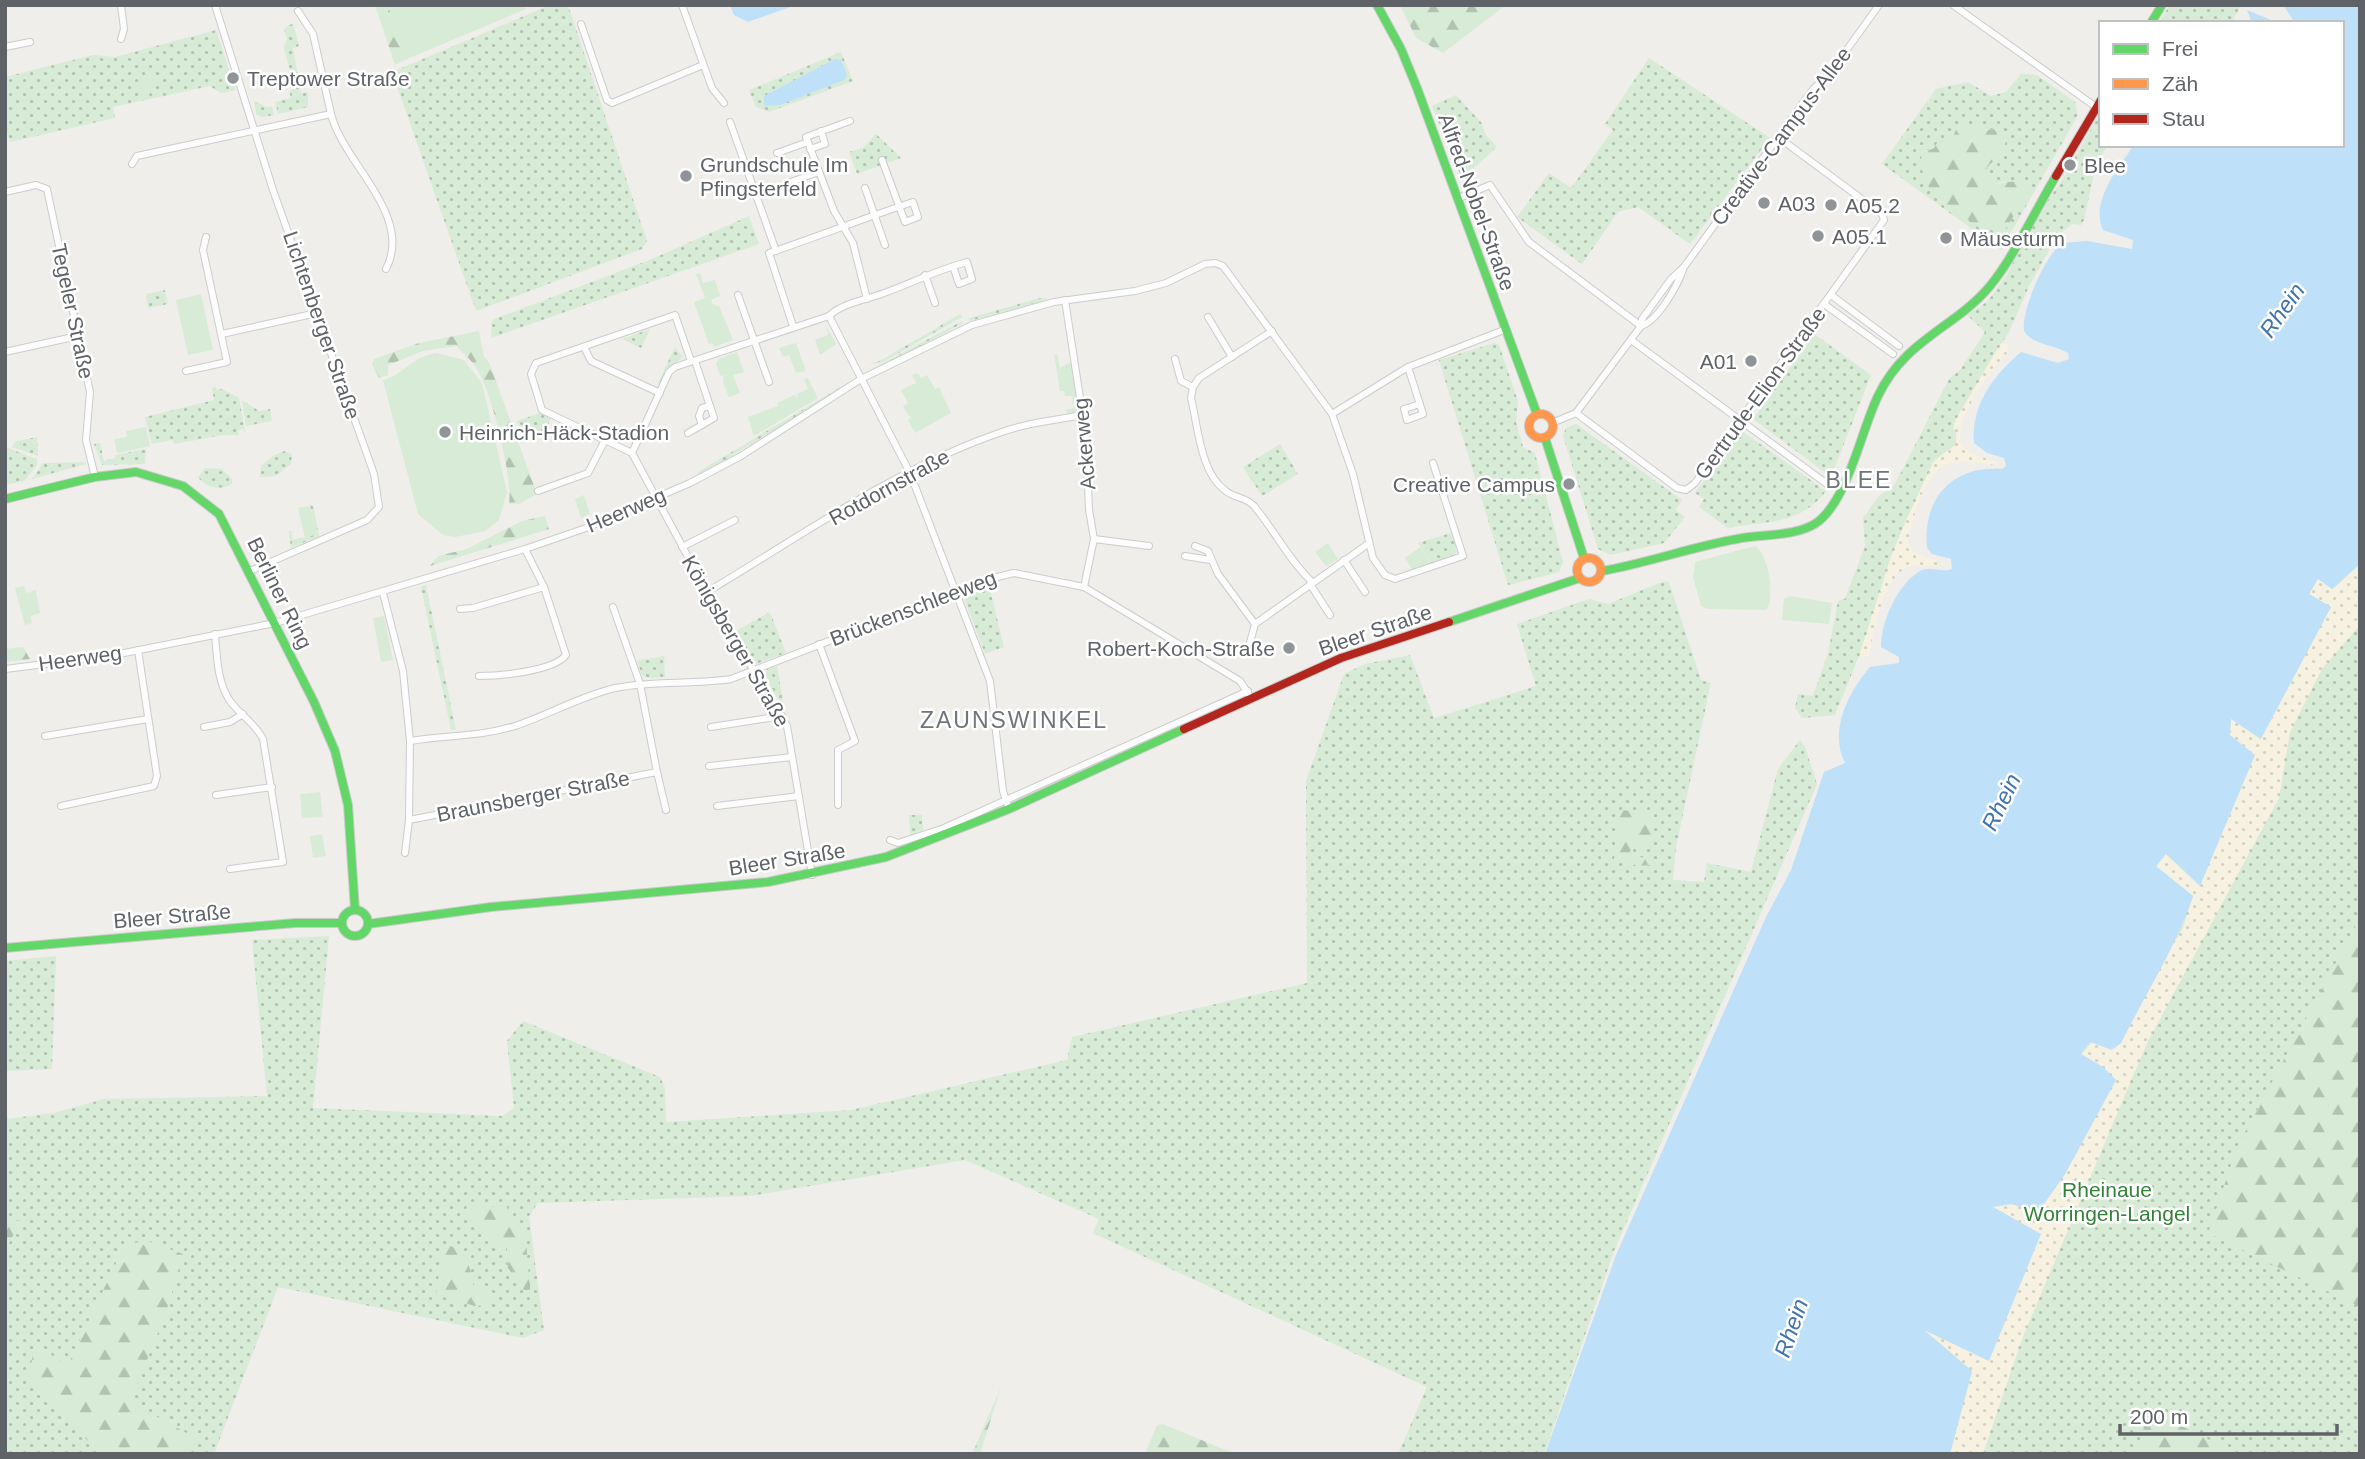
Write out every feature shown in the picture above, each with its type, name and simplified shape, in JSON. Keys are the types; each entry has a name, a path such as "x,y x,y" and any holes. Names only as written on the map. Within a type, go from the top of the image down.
{"street":[{"path":"121,5 124,29 121,39"},
{"name":"Lichtenberger Straße","path":"215,5 254,130 374,474 379,506 376,514 358,525 250,571"},
{"path":"682,5 712,88 724,103"},
{"name":"Alfred-Nobel-Straße","path":"1377,5 1401,49 1536,414"},
{"name":"Creative-Campus-Allee","path":"1576,413 1641,326 1642,319 1655,301 1684,267 1813,89 1828,76 1879,5"},
{"path":"1584,558 1577,568 1580,578 1593,582 1602,571 1646,563 1735,539 1800,529 1819,521 1835,504 1885,382 1915,346 1973,304 1992,284 2098,103 1953,5"},
{"path":"2152,21 2162,5"},
{"path":"298,11 313,34 336,133 383,207 394,254 386,269"},
{"path":"581,24 607,100 612,103 703,65"},
{"path":"5,47 30,42"},
{"path":"132,164 138,156 331,114"},
{"path":"850,121 806,137 834,212 845,226 860,265 867,299"},
{"path":"730,122 773,252 793,326"},
{"path":"777,153 825,144 821,131"},
{"name":"Gertrude-Elion-Straße","path":"1576,413 1681,490 1695,483 1831,295 1884,216 1778,137"},
{"path":"773,252 900,206 882,160"},
{"path":"788,183 818,172"},
{"name":"Tegeler Straße","path":"5,191 36,185 47,189 90,393 86,440 96,477"},
{"path":"1457,199 1490,185 1529,242 1641,326"},
{"path":"865,188 885,245"},
{"path":"186,371 228,362 203,250 206,237"},
{"name":"Heerweg","path":"5,669 138,650 275,623 383,593 586,528 741,456 861,379 972,325 1065,300 1135,291 1166,283 1212,263 1223,267 1272,331"},
{"path":"688,433 714,418 693,361 674,315 536,363 531,374 542,410 604,442 632,453 669,373 693,361 750,341 755,343 793,326 828,316 843,306 859,303 953,266"},
{"path":"925,275 935,303"},
{"path":"738,295 769,382"},
{"path":"1831,295 1899,346"},
{"name":"Ackerweg","path":"1065,300 1083,415 1089,510 1094,539 1084,587"},
{"path":"1824,304 1893,354"},
{"path":"222,334 317,313"},
{"path":"828,316 910,473 990,681 1007,806"},
{"path":"1208,317 1233,356"},
{"path":"1332,414 1408,367 1504,330"},
{"path":"1330,615 1311,583 1292,563 1252,504 1227,492 1214,480 1208,468 1191,397 1199,378 1272,331 1332,414 1353,474 1373,558 1385,575 1395,579 1463,556 1433,463"},
{"path":"5,352 78,336"},
{"path":"1631,340 1827,484"},
{"path":"584,347 591,361 660,393"},
{"path":"1175,359 1181,381 1193,387"},
{"path":"1408,367 1420,404"},
{"path":"702,425 699,416 702,408 710,405"},
{"path":"1552,423 1576,413"},
{"path":"1536,414 1546,415 1552,423 1551,433 1545,438 1538,438 1530,432 1529,422 1536,414"},
{"name":"Rotdornstraße","path":"707,592 910,473 1002,432 1083,415"},
{"path":"1545,438 1584,558"},
{"path":"538,491 588,473 604,442"},
{"name":"Königsberger Straße","path":"632,453 707,592 788,726 812,875"},
{"name":"Berliner Ring","path":"5,499 96,477 118,473 146,473 190,489 223,519 318,711 343,779 348,805 355,910"},
{"path":"682,547 735,520"},
{"path":"1094,539 1149,546"},
{"path":"1241,653 1249,646 1255,624 1368,544"},
{"path":"1195,546 1208,551 1210,560 1255,624"},
{"path":"479,676 495,676 555,664 566,655 544,587 525,549"},
{"path":"1185,556 1210,560"},
{"path":"1584,558 1597,560 1602,571"},
{"path":"1344,560 1365,592"},
{"name":"Brückenschleeweg","path":"410,741 444,735 458,738 514,726 616,688 629,689 640,684 687,680 696,685 731,679 957,591 1014,573 1084,587 1240,681 1250,694"},
{"name":"Bleer Straße","path":"890,840 898,843 918,838 1007,806 1189,718 1341,659 1580,578"},
{"path":"460,609 474,608 544,587"},
{"path":"383,593 403,671 410,741 409,820 404,853"},
{"name":"Braunsberger Straße","path":"613,607 640,684 666,810"},
{"path":"215,634 223,685 231,702 257,726 263,739 283,862 230,869"},
{"path":"818,644 855,741 838,750 838,805"},
{"path":"61,806 155,786 157,776 138,650"},
{"name":"Bleer Straße","path":"368,924 491,907 725,887 812,875 886,858 1186,728 1250,694"},
{"path":"204,727 230,722 243,714"},
{"path":"711,727 782,716"},
{"path":"1186,728 1189,718"},
{"path":"45,736 148,719"},
{"path":"709,766 792,757"},
{"name":"Braunsberger Straße","path":"409,820 657,772"},
{"path":"216,795 272,787"},
{"path":"717,806 799,796"},
{"path":"355,910 364,913 368,924 363,933 353,936 346,933 342,923 346,914 355,910"},
{"name":"Bleer Straße","path":"5,948 295,923 342,923"}],"green space":[{"path":"375,5 388,5 405,60 395,65"},
{"path":"388,5 524,5 526,9 405,60"},
{"path":"550,5 568,5 647,241 642,249 476,311 392,72"},
{"path":"1400,5 1506,5 1443,53 1416,38"},
{"path":"2170,5 2241,5 2233,21 2159,21"},
{"path":"293,23 299,46 293,48 301,93 308,92 308,107 278,114 275,102 291,98 289,91 295,89 284,49 287,39 284,29"},
{"path":"216,30 236,90 221,93 210,86 113,107 115,118 10,142 5,125 5,77 93,55 115,57"},
{"path":"841,52 853,81 769,112 756,107 749,90"},
{"path":"1649,58 1770,138 1690,244 1638,207 1618,212 1582,264 1517,217 1549,173 1571,188 1613,130 1605,124"},
{"path":"2021,74 2037,75 2075,102 2078,115 2001,250 1882,164 1936,89 1968,82 1991,96 2006,92","holes":["1969,125 1982,130 1995,129 2004,154 1990,164 1982,175 1995,184 2005,181 1998,240 1932,195 1921,153 1952,139"]},
{"path":"147,75 156,80 147,99 138,95"},
{"path":"1456,95 1481,122 1486,135 1497,147 1462,179 1432,106"},
{"path":"254,103 266,107 272,106 274,115 261,117 256,114"},
{"path":"2099,115 2099,147 2107,147 2096,164 2084,220 2081,225 2072,224 2057,236 2029,286 2009,332 1956,419 1956,445 1934,461 1892,554 1859,656 1835,715 1802,718 1795,708 1798,694 1813,696 1828,653 1838,601 1845,599 1865,546 1863,518 1878,497 1895,484 1949,379 1960,370 1985,332 1967,315 1987,302 2006,276 2040,211 2063,179"},
{"path":"1969,125 1982,130 1995,129 2006,138 2004,154 1990,164 1982,175 1995,184 2017,181 2030,190 1998,241 1932,195 1922,170 1921,153 1934,148 1938,141 1952,139 1956,130"},
{"path":"876,134 901,158 857,174 849,152 864,147"},
{"name":"Rheinaue Worringen-Langel","path":"2360,215 2360,1454 1759,1454"},
{"path":"749,216 759,244 491,338 492,320 652,259"},
{"path":"700,273 703,283 715,280 720,296 711,300 713,305 719,306 733,340 714,347 712,343 709,344 694,302 705,298 696,274"},
{"path":"165,290 168,304 148,308 146,294"},
{"path":"201,294 213,350 188,355 176,300"},
{"path":"1040,298 1049,299 970,321 969,318"},
{"path":"960,314 962,317 881,363 868,364 880,361"},
{"path":"962,321 963,323 872,372 874,368"},
{"path":"826,326 836,344 820,355 815,340 828,335"},
{"path":"650,329 641,348 622,339"},
{"path":"479,331 484,357 489,362 537,494 519,504 509,504 508,474 488,393 475,366 456,346 423,351 388,365 388,375 379,378 372,364 374,359 419,343"},
{"path":"1814,334 1871,375 1831,477 1753,419"},
{"path":"796,343 806,371 796,373 789,355 783,357 779,348"},
{"path":"1494,343 1499,345 1518,401 1516,422 1523,447 1535,453 1563,562 1559,572 1508,585 1439,360"},
{"path":"675,347 683,357 669,368 661,385 658,383"},
{"path":"737,352 744,372 733,375 740,393 729,397 723,382 724,375 720,376 716,364 719,359"},
{"name":"Heinrich-Häck-Stadion","path":"437,353 464,360 482,383 507,492 499,520 485,531 455,537 443,535 418,514 383,380 420,358"},
{"path":"1054,354 1057,354 1060,368 1071,362 1078,412 1067,413 1066,410 1074,408 1072,396 1065,396 1064,391 1060,391"},
{"path":"918,373 921,378 927,375 935,389 939,387 951,413 915,433 908,420 911,418 903,407 908,403 901,390 916,383 912,375"},
{"path":"808,378 818,398 754,436 748,417 778,406 777,403 794,395 798,399 797,394 808,389 804,379"},
{"path":"848,385 700,475 698,472"},
{"path":"216,387 217,390 222,389 239,398 246,434 243,429 238,430 239,435 223,435 174,444 172,440 152,444 145,417 214,400 212,388"},
{"path":"242,400 259,411 270,409 272,421 246,426"},
{"path":"543,412 551,417 545,434 524,442 517,421"},
{"path":"1576,424 1682,500 1676,510 1685,517 1664,543 1610,555 1598,549 1563,436 1566,428"},
{"path":"146,427 150,446 117,453 114,439 127,437 126,431"},
{"path":"1742,431 1826,491 1816,502 1794,516 1728,528 1699,507 1704,499 1695,493"},
{"path":"37,437 38,456 12,447 16,441"},
{"path":"100,443 104,461 115,458 115,455 146,449 145,464 102,465 94,444"},
{"path":"1280,444 1298,474 1262,496 1243,467"},
{"path":"5,447 37,459 37,465 24,481 5,485"},
{"path":"285,451 292,454 291,464 276,476 260,477 261,466 274,455"},
{"path":"85,462 86,464 32,479 43,463"},
{"path":"205,468 222,469 232,479 232,484 218,488 205,484 198,477"},
{"path":"584,495 590,514 581,518 575,499"},
{"path":"310,505 313,505 319,536 291,548 289,531 292,531 292,540 317,534"},
{"path":"310,506 317,534 305,538 298,508"},
{"path":"545,516 549,529 430,566 438,556 467,549 522,521"},
{"path":"1451,533 1457,551 1454,556 1432,565 1418,543"},
{"path":"1328,543 1338,559 1326,566 1315,552"},
{"path":"1755,546 1764,557 1769,576 1770,596 1766,610 1708,609 1701,606 1693,577 1695,562"},
{"path":"1420,547 1432,565 1413,571 1405,558"},
{"path":"1664,581 1669,582 1701,680 1711,683 1676,847 1673,880 1704,882 1707,863 1751,872 1778,769 1800,740 1805,747 1817,784 1614,1251 1544,1454 1398,1454 1427,1387 1093,1233 1099,1219 965,1160 750,1196 538,1203 529,1216 544,1330 523,1338 278,1287 214,1454 5,1454 5,1119 54,1113 104,1099 267,1096 252,940 329,936 313,1108 502,1116 514,1108 507,1041 523,1021 660,1077 665,1088 666,1122 851,1110 1067,1060 1072,1037 1307,983 1306,781 1344,674 1365,664 1410,655 1434,718 1536,686 1517,624 1589,599 1608,604"},
{"path":"426,585 456,730 451,730 421,587"},
{"path":"989,585 1004,647 985,654 963,595"},
{"path":"24,586 26,593 36,590 40,613 30,616 32,623 25,625 15,588"},
{"path":"1790,596 1832,603 1829,624 1782,620 1784,599"},
{"path":"770,612 786,653 756,664 736,631"},
{"path":"384,616 393,660 381,662 373,618"},
{"path":"23,647 30,659 5,662 5,649"},
{"path":"664,656 665,677 648,678 642,675 637,661"},
{"path":"777,666 783,708 765,676 767,668"},
{"path":"320,792 323,817 302,818 300,794"},
{"path":"1623,810 1654,815 1649,843 1644,847 1634,843 1629,854 1651,860 1650,865 1638,866 1614,859 1618,816"},
{"path":"909,815 922,815 923,830 910,835"},
{"path":"322,834 326,856 313,858 310,836"},
{"path":"2360,918 2360,1307 2208,1233 2238,1145"},
{"path":"56,956 52,1069 5,1071 5,961"},
{"path":"468,1205 507,1207 515,1225 525,1230 531,1300 508,1268 507,1248 489,1238 465,1210"},
{"path":"5,1219 20,1221 5,1252"},
{"path":"148,1241 183,1254 166,1313 130,1402 194,1437 194,1444 187,1454 101,1454 32,1385 29,1376 33,1353 41,1349 68,1365 125,1244"},
{"path":"443,1244 458,1250 466,1259 474,1287 495,1297 490,1305 475,1306 436,1295"},
{"path":"1001,1387 980,1454 972,1454"},
{"path":"2149,1410 2238,1454 2136,1454"},
{"path":"1163,1424 1235,1454 1145,1454 1157,1425"}],"sand":[{"path":"2001,343 2008,345 2009,351 1975,396 1967,410 1960,436 1963,446 1969,452 1997,462 1994,465 1964,461 1952,463 1931,478 1916,510 1908,542 1915,553 1944,564 1911,566 1898,574 1880,608 1869,657 1859,656 1892,554 1909,514 1934,461 1955,445 1958,434 1953,428 1956,419"},
{"path":"2360,564 2360,625 2322,669 2290,732 2279,798 2147,1043 2022,1339 1983,1454 1950,1454 1972,1371 1922,1328 1989,1361 1992,1207 2011,1204 2039,1211 2065,1174 2116,1080 2103,1067 2081,1055 2164,957 2182,930 2193,896 2156,867 2166,854 2200,885 2231,718 2260,739 2331,607 2309,594 2318,578 2333,589"}],"water":[{"path":"730,5 796,5 748,22 734,15"},
{"name":"Rhein","path":"2283,5 2360,5 2360,564 2332,589 2318,579 2309,594 2331,607 2261,739 2231,719 2230,735 2255,755 2200,886 2166,854 2156,866 2193,896 2169,952 2121,1043 2112,1050 2090,1042 2081,1054 2103,1067 2116,1080 2065,1174 2039,1211 2011,1204 1993,1207 2041,1234 1989,1361 1924,1330 1972,1371 1950,1454 1545,1454 1616,1255 1766,917 1791,870 1824,772 1845,763 1839,739 1848,701 1870,667 1899,663 1899,657 1881,647 1884,627 1892,605 1904,585 1920,571 1952,569 1951,559 1932,554 1927,548 1930,514 1936,500 1944,488 1955,479 1969,473 2002,469 2006,466 2004,458 1987,453 1974,443 1976,416 1980,404 1993,381 2021,352 2058,363 2069,359 2068,353 2032,339 2024,331 2030,297 2048,259 2062,243 2087,241 2132,249 2133,240 2103,230 2100,208 2108,186 2133,147 2344,147 2344,21 2284,21 2293,20"},
{"path":"2247,10 2274,21 2251,21"},
{"path":"835,59 841,60 847,75 844,80 780,105 764,106 764,96"}],"traffic: fast":[{"path":"1377,5 1401,49 1417,88 1537,414"},
{"path":"2152,21 2162,5"},
{"path":"1602,571 1720,542 1801,530 1819,521 1829,510 1846,480 1872,410 1889,377 1916,347 1962,313 1990,286 2016,247 2056,176"},
{"path":"1545,438 1584,558"},
{"path":"5,499 95,477 136,472 183,486 219,514 314,702 335,751 348,805 355,910"},
{"path":"1449,622 1580,578"},
{"path":"368,924 491,907 768,882 886,857 1009,809 1184,729"},
{"path":"355,910 364,914 368,923 364,932 355,936 346,932 342,923 346,914 355,910"},
{"path":"5,948 295,923 342,923"}],"traffic: slow":[{"path":"1541,414 1550,417 1553,426 1550,435 1541,438 1532,435 1529,426 1532,417 1541,414"},
{"path":"1589,558 1598,561 1601,570 1598,579 1589,582 1580,579 1577,570 1580,561 1589,558"}],"traffic: jam":[{"path":"2056,176 2099,103"},
{"path":"1184,729 1341,658 1449,622"}],"place":[{"name":"Treptower Straße","path":"233,78"},
{"name":"Blee","path":"2070,165"},
{"name":"Grundschule Im Pfingsterfeld","path":"686,176"},
{"name":"A03","path":"1764,203"},
{"name":"A05.2","path":"1831,205"},
{"name":"A05.1","path":"1818,236"},
{"name":"Mäuseturm","path":"1946,238"},
{"name":"A01","path":"1751,361"},
{"name":"Heinrich-Häck-Stadion","path":"445,432"},
{"name":"Creative Campus","path":"1569,484"},
{"name":"Robert-Koch-Straße","path":"1289,648"}],"district":[{"name":"BLEE","path":"1859,480"},
{"name":"ZAUNSWINKEL","path":"1014,720"}]}
